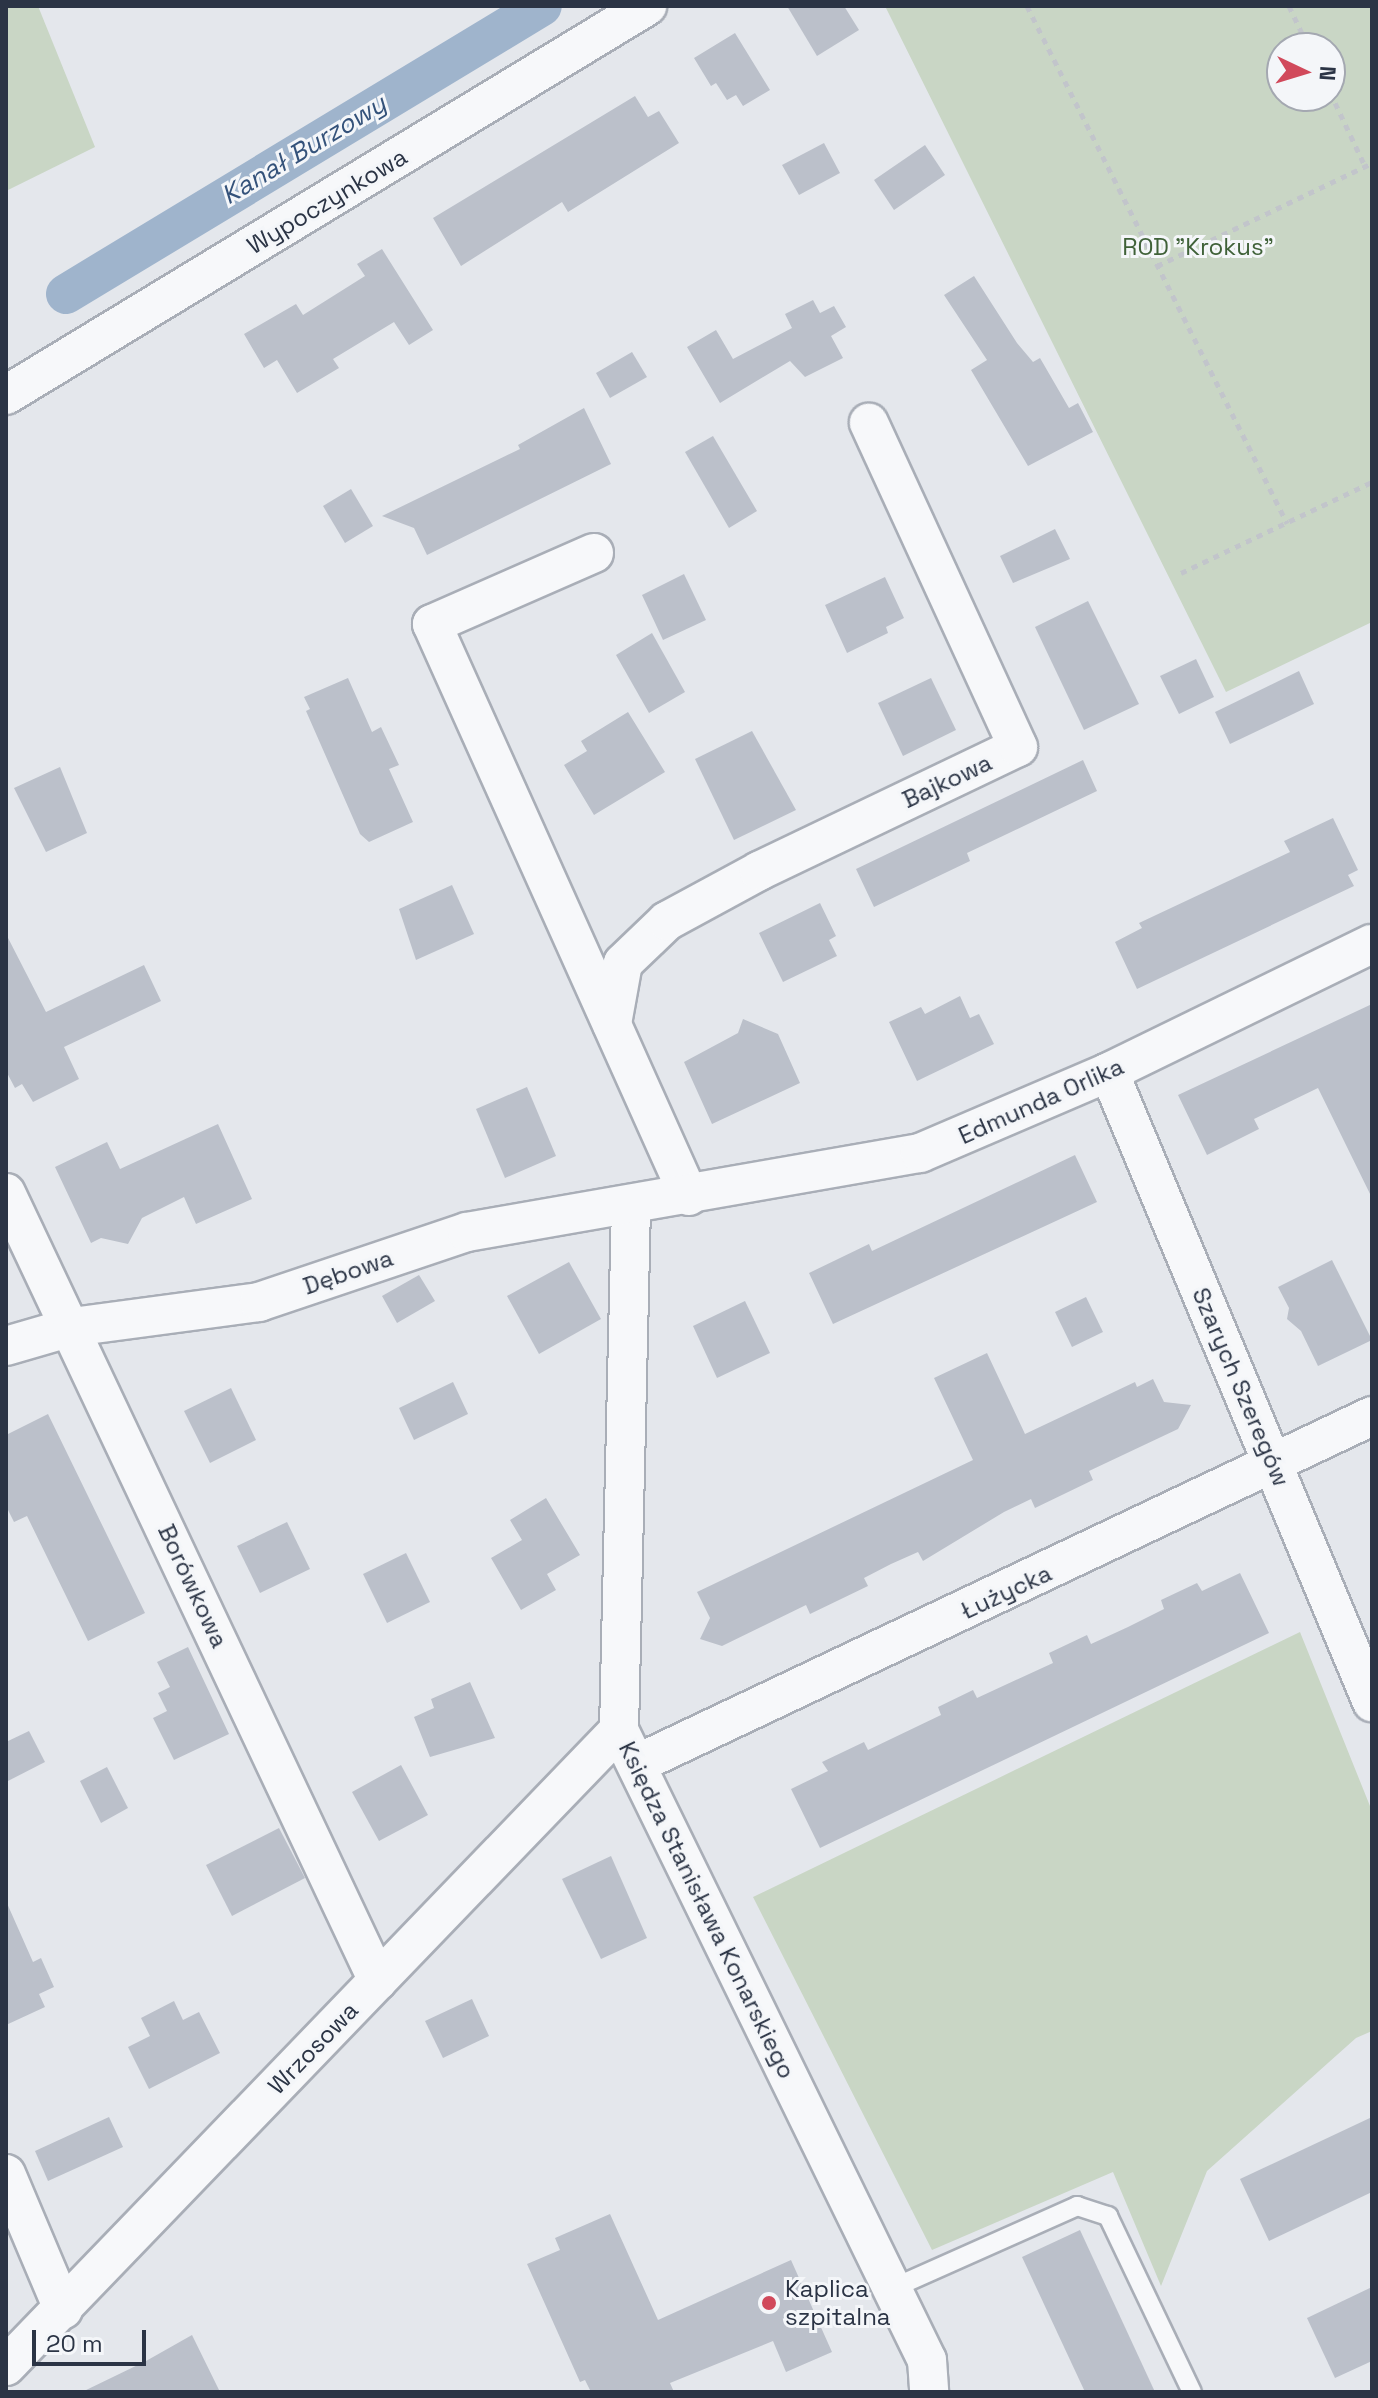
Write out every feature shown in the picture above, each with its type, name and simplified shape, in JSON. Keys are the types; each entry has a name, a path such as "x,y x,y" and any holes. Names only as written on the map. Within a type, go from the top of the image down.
{"street":[{"name":"Wypoczynkowa","path":"6,395 647,6"},
{"name":"Bajkowa","path":"612,1024 623,963 667,921 759,871 1018,747 869,423"},
{"path":"594,553 432,624 689,1196"},
{"name":"Edmunda Orlika","path":"689,1196 920,1153 1109,1072 1372,944"},
{"name":"Szarych Szeregów","path":"1109,1072 1372,1702"},
{"name":"Borówkowa","path":"6,1193 72,1327 378,1981"},
{"name":"Dębowa","path":"6,1346 72,1327 259,1302 467,1232 689,1196"},
{"name":"Księdza Stanisława Konarskiego","path":"631,1206 619,1730 639,1763 927,2360 929,2392"},
{"name":"Łużycka","path":"639,1763 1274,1466 1372,1416"},
{"name":"Wrzosowa","path":"6,2366 619,1730"},
{"path":"6,2174 63,2309"}],"lane":[{"path":"891,2289 1077,2206 1088,2209 1108,2216 1192,2392"}],"path":[{"path":"1027,6 1287,523"},
{"path":"1289,6 1301,32"},
{"path":"1157,266 1369,165 1341,112"},
{"path":"1181,573 1372,482"}],"green space":[{"path":"6,6 38,6 95,147 6,191"},
{"name":"ROD \"Krokus\"","path":"885,6 1372,6 1372,622 1226,692"},
{"path":"1300,1632 1372,1811 1372,2031 1356,2038 1207,2171 1161,2286 1113,2172 932,2250 753,1897"}],"building":[{"path":"787,6 844,6 859,30 817,56"},
{"path":"735,33 770,90 743,106 736,95 727,100 716,83 711,86 694,58"},
{"path":"635,96 648,117 659,111 679,143 568,212 562,202 461,266 433,218"},
{"path":"824,143 840,173 799,195 782,165"},
{"path":"925,145 945,175 894,210 874,180"},
{"path":"382,249 433,330 409,345 394,322 333,359 339,368 297,393 277,360 264,368 244,334 296,304 303,315 365,276 357,264"},
{"path":"974,276 1017,343 1033,362 1040,358 1069,408 1078,403 1093,432 1028,466 971,370 987,360 944,295"},
{"path":"813,300 820,313 834,306 846,327 831,336 843,358 805,377 790,361 720,403 687,347 716,330 733,359 792,328 785,314"},
{"path":"632,352 647,377 610,398 596,373"},
{"path":"584,408 611,464 427,555 414,528 382,516 520,449 518,445"},
{"path":"713,436 757,511 729,528 685,452"},
{"path":"351,489 373,526 345,543 323,506"},
{"path":"1055,529 1070,559 1013,583 1000,556"},
{"path":"684,574 706,620 663,640 642,595"},
{"path":"885,577 904,618 886,627 888,633 847,653 825,605"},
{"path":"1088,601 1139,704 1084,730 1035,627"},
{"path":"652,633 685,692 649,713 616,655"},
{"path":"1196,659 1214,697 1179,714 1160,676"},
{"path":"1299,671 1314,704 1230,744 1215,712"},
{"path":"348,678 372,732 381,727 399,765 389,769 413,822 369,842 360,834 306,711 310,709 304,697"},
{"path":"931,678 956,730 903,756 878,703"},
{"path":"628,712 665,772 594,815 564,765 587,751 581,741"},
{"path":"752,731 796,810 734,840 695,759"},
{"path":"1083,760 1097,791 967,853 970,861 874,907 856,869"},
{"path":"60,767 87,833 46,852 14,788"},
{"path":"1333,818 1358,870 1348,875 1354,886 1137,989 1115,942 1142,928 1139,923 1290,852 1284,841"},
{"path":"452,885 474,934 416,960 399,909"},
{"path":"820,903 836,936 829,940 837,956 783,982 759,933"},
{"path":"6,934 46,1012 144,965 161,1001 64,1047 79,1079 33,1102 22,1084 15,1088 6,1071"},
{"path":"960,996 970,1018 979,1014 994,1044 917,1081 889,1022 921,1007 925,1014"},
{"path":"1372,1004 1372,1198 1318,1088 1254,1119 1259,1129 1207,1155 1178,1095"},
{"path":"743,1019 778,1034 800,1083 712,1124 684,1062 738,1033"},
{"path":"527,1087 556,1156 505,1178 476,1109"},
{"path":"218,1124 252,1199 196,1224 184,1197 142,1218 128,1244 101,1238 91,1243 55,1167 107,1142 120,1169"},
{"path":"1075,1155 1097,1202 833,1324 809,1273 869,1244 872,1251"},
{"path":"1332,1260 1372,1340 1318,1366 1301,1331 1287,1319 1289,1308 1278,1287"},
{"path":"569,1262 601,1319 539,1354 507,1296"},
{"path":"419,1275 435,1301 397,1323 382,1296"},
{"path":"1086,1297 1103,1332 1072,1347 1055,1312"},
{"path":"745,1301 770,1353 717,1378 693,1326"},
{"path":"987,1353 1025,1434 1135,1382 1137,1387 1153,1379 1164,1402 1191,1405 1178,1429 1089,1471 1093,1480 1035,1508 1031,1499 923,1561 918,1552 891,1564 864,1578 868,1586 810,1614 806,1605 722,1646 700,1639 710,1618 697,1592 973,1460 934,1378"},
{"path":"453,1382 468,1414 414,1440 399,1408"},
{"path":"231,1388 256,1440 210,1463 184,1411"},
{"path":"48,1414 145,1613 88,1641 27,1516 14,1522 6,1506 6,1435"},
{"path":"546,1498 580,1555 547,1574 556,1590 521,1610 491,1558 522,1540 510,1520"},
{"path":"287,1522 310,1569 260,1593 237,1546"},
{"path":"406,1553 430,1602 387,1623 363,1574"},
{"path":"1240,1573 1269,1633 820,1848 791,1789 828,1771 822,1762 864,1742 868,1750 941,1715 938,1707 973,1690 977,1698 1053,1663 1049,1653 1087,1635 1091,1644 1128,1627 1164,1609 1161,1600 1197,1583 1202,1591"},
{"path":"188,1647 229,1734 174,1760 153,1718 167,1711 158,1693 170,1687 157,1662"},
{"path":"470,1682 495,1738 430,1757 414,1717 434,1708 431,1699"},
{"path":"29,1731 45,1762 6,1782 6,1742"},
{"path":"401,1765 428,1815 379,1841 352,1792"},
{"path":"107,1767 128,1808 101,1823 80,1781"},
{"path":"279,1828 305,1878 232,1916 206,1865"},
{"path":"611,1856 647,1938 601,1959 562,1879"},
{"path":"6,1901 33,1962 41,1958 54,1987 39,1994 45,2007 6,2025"},
{"path":"472,1999 489,2036 443,2058 425,2021"},
{"path":"174,2001 183,2020 199,2012 220,2053 149,2089 128,2047 150,2036 141,2018"},
{"path":"109,2117 123,2147 48,2181 35,2151"},
{"path":"1372,2117 1372,2192 1269,2241 1240,2179"},
{"path":"610,2214 658,2320 791,2260 832,2352 786,2372 773,2341 670,2383 674,2392 591,2392 585,2380 580,2382 527,2264 560,2250 555,2238"},
{"path":"1080,2230 1155,2392 1085,2392 1022,2257"},
{"path":"1372,2287 1372,2361 1335,2378 1307,2318"},
{"path":"192,2335 220,2392 82,2392 146,2361"}],"waterway":[{"name":"Kanał Burzowy","path":"66,294 542,6"}],"place":[{"name":"Kaplica szpitalna","path":"769,2303"}]}
